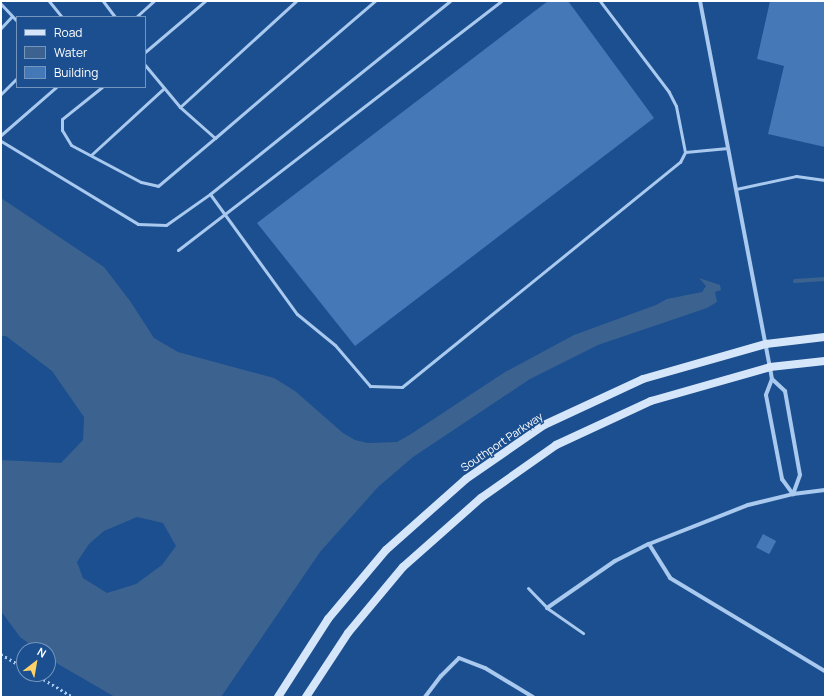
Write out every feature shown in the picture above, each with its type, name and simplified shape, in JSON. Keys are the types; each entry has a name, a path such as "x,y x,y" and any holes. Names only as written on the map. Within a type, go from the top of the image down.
{"main road":[{"name":"Southport Parkway","path":"278,697 328,619 386,550 466,479 544,425 643,378 766,344 825,337"},
{"path":"306,697 348,633 403,567 481,498 556,445 651,401 770,367 825,361"}],"street":[{"path":"700,1 770,367 772,379 766,395 782,479 793,494"},
{"path":"772,379 785,391 800,475 793,494"},
{"path":"547,608 615,561 706,520 793,494 825,490"},
{"path":"650,544 670,578 825,671"},
{"path":"425,697 441,676 459,658 485,668 533,697"}],"lane":[{"path":"49,1 61,16"},
{"path":"103,1 114,16"},
{"path":"137,16 154,1"},
{"path":"146,51 206,1"},
{"path":"180,107 296,1"},
{"path":"101,88 62,119 62,130 71,145 141,182 158,186 375,1"},
{"path":"1,141 138,224 166,225 210,194 450,1"},
{"path":"178,250 501,1"},
{"path":"210,194 223,215 297,314 335,346 370,386 402,387 680,162 685,152 676,106 669,92 600,1"},
{"path":"1,4 16,20"},
{"path":"1,28 12,16"},
{"path":"146,66 180,107 215,138"},
{"path":"1,94 16,79"},
{"path":"1,135 55,88"},
{"path":"91,155 164,88"},
{"path":"685,152 728,148"},
{"path":"736,189 796,176 825,180"},
{"path":"528,588 547,608 583,632"}],"path":[{"path":"1,654 16,663"},
{"path":"48,682 73,697"}],"water":[{"path":"1,198 104,267 130,301 154,338 178,352 274,378 295,391 343,433 355,440 368,443 397,442 505,372 574,335 656,305 667,299 702,292 706,286 699,278 720,285 721,290 715,292 717,302 707,308 598,345 530,379 413,457 378,487 320,552 221,697 115,697 56,663 56,642 27,642 20,637 1,611 1,460 61,463 83,440 84,417 52,371 6,336 1,336","holes":["137,517 163,523 176,546 162,565 136,584 107,593 83,578 77,562 89,544 104,531"]}],"building":[{"path":"548,1 568,1 654,118 355,346 257,223"},
{"path":"770,1 825,1 825,147 768,134 784,66 757,59"},
{"path":"763,534 776,541 769,554 756,547"}],"waterway":[{"path":"795,281 825,279"}]}
